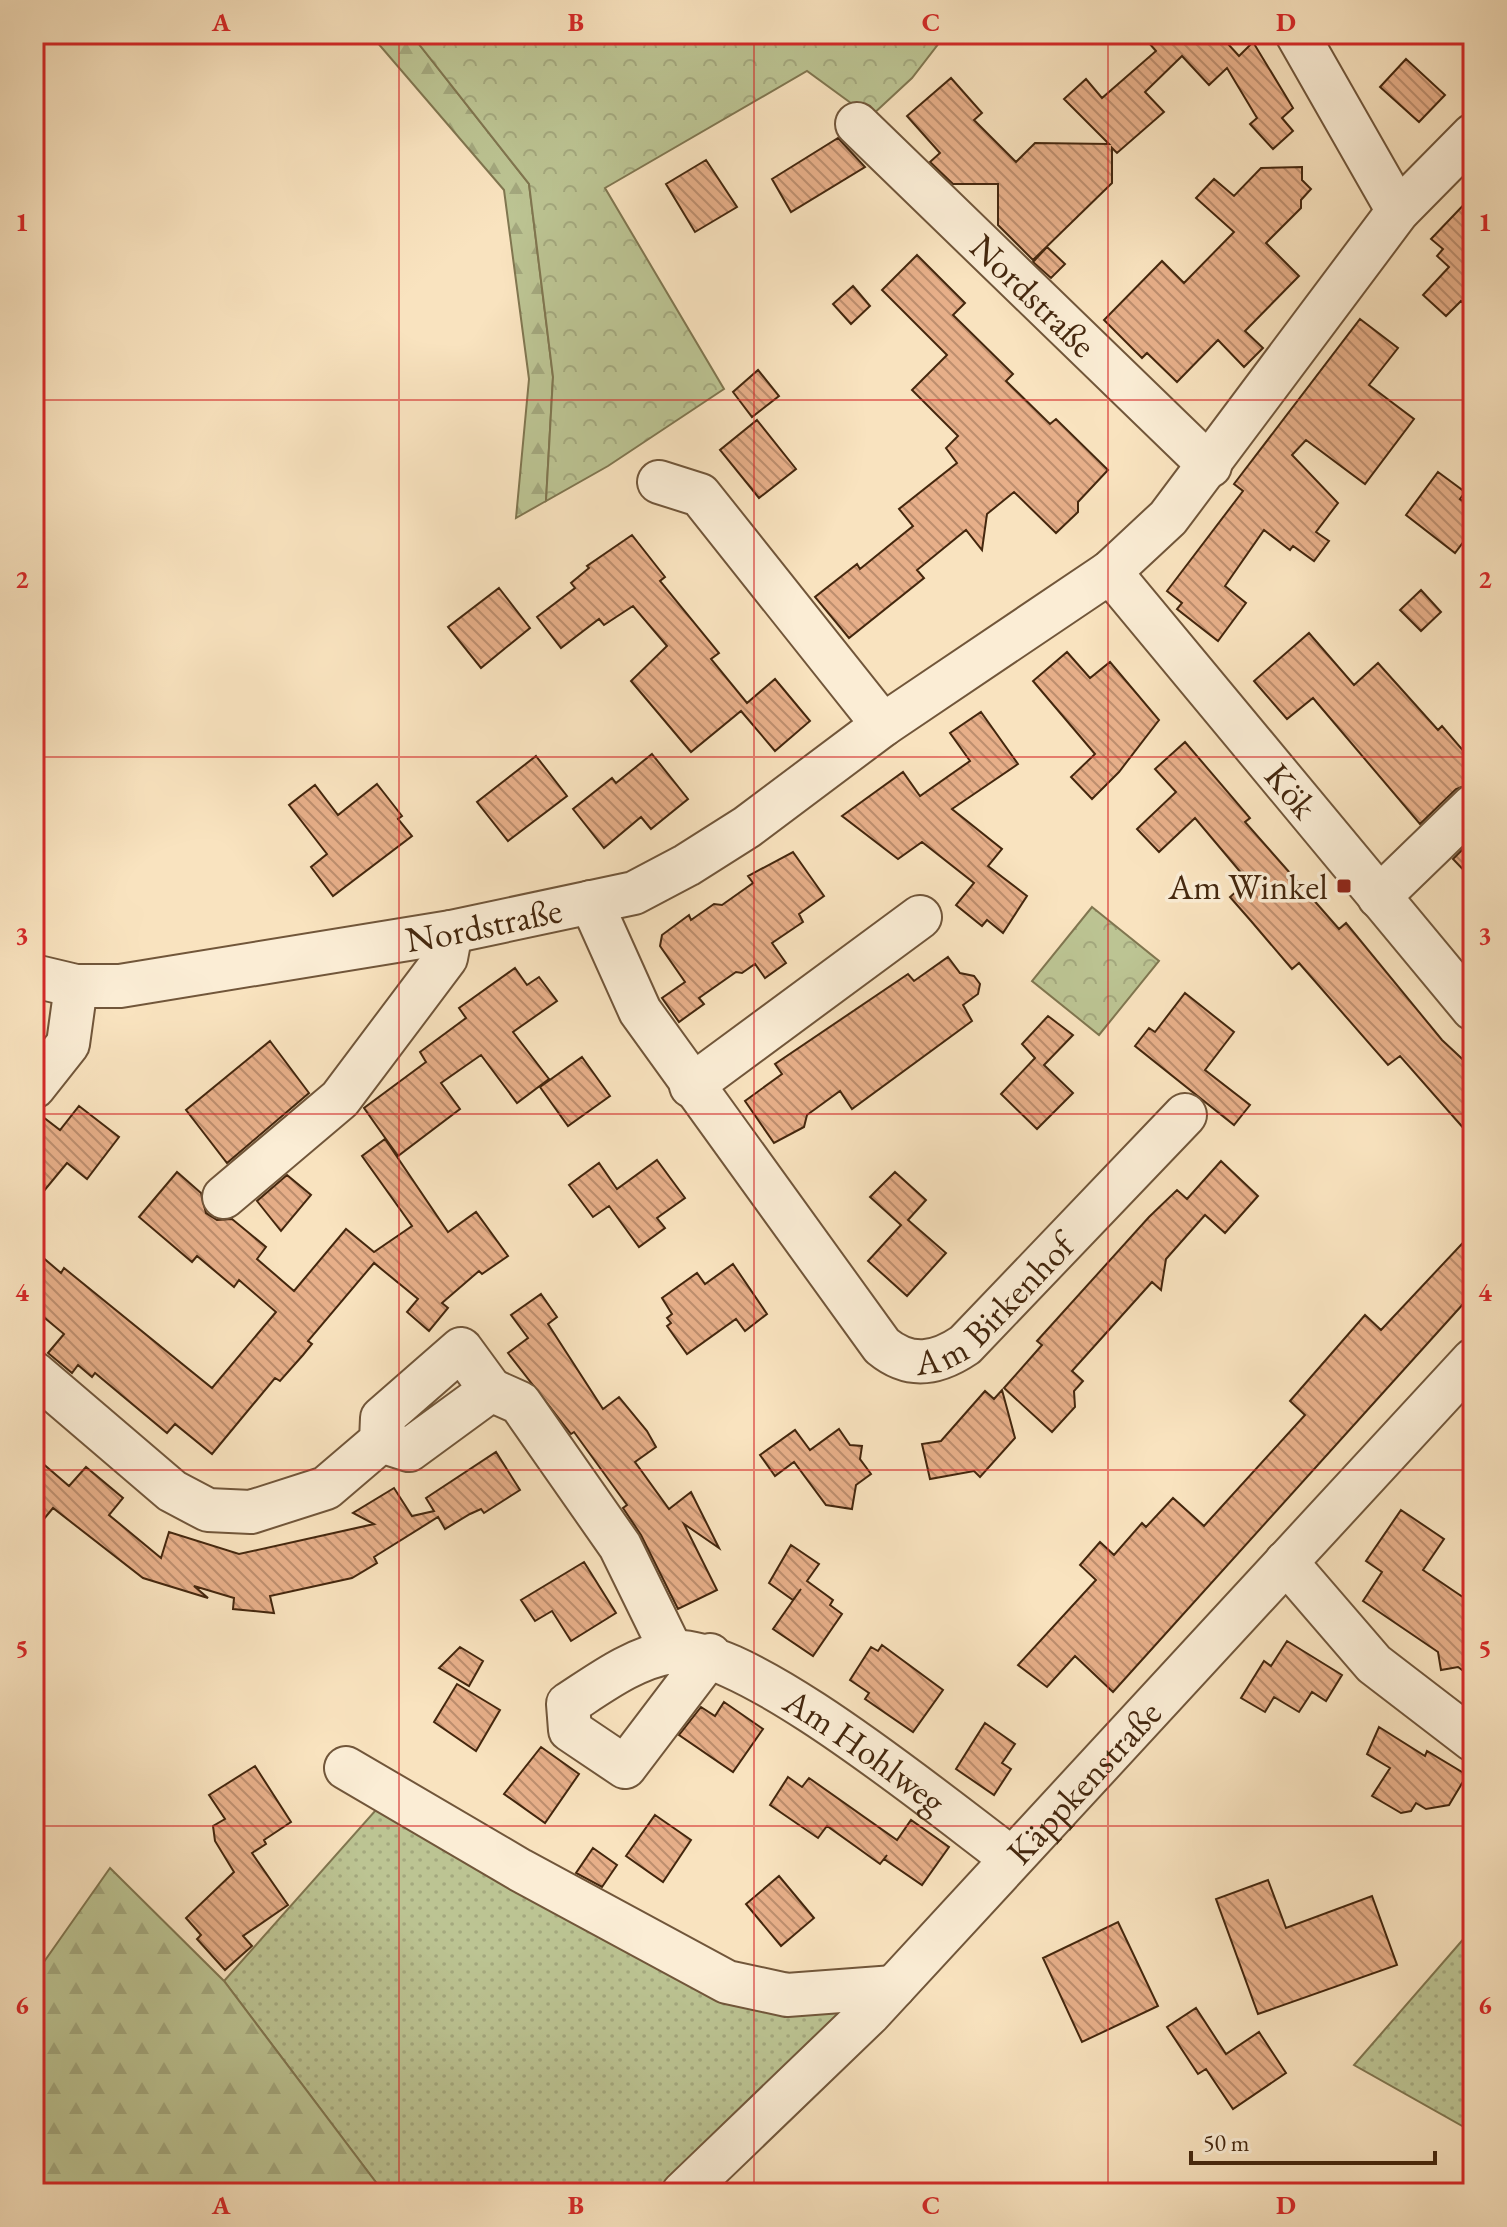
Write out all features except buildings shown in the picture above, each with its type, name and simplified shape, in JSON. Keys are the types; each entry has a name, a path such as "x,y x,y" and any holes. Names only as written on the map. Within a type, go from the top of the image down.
{"street":[{"path":"1297,34 1398,211"},
{"name":"Nordstraße","path":"857,124 1210,466"},
{"name":"Nordstraße","path":"34,976 76,986 148,982 451,932 634,893 687,865 747,827 883,725 1110,572 1168,518 1210,466 1398,211 1473,135"},
{"path":"659,482 700,495 883,725"},
{"name":"Kök","path":"1110,572 1473,1009"},
{"path":"1379,897 1473,806"},
{"name":"Am Birkenhof","path":"591,902 640,1011 691,1086 882,1346 897,1358 922,1363 945,1359 965,1345 1185,1115"},
{"path":"691,1086 920,917"},
{"path":"224,1197 340,1099 446,958 451,932"},
{"path":"34,1087 68,1044 76,986"},
{"name":"Käppkenstraße","path":"683,2193 894,1987 1473,1360"},
{"name":"Am Hohlweg","path":"34,1373 172,1491 208,1510 251,1512 326,1488 381,1441 409,1450 491,1390 520,1403 691,1654 800,1703 1011,1858"},
{"path":"1286,1562 1374,1664 1473,1740"},
{"path":"346,1768 520,1870 727,1982 787,1995 894,1987"}],"green space":[{"path":"370,34 411,34 529,184 553,377 546,501 516,518 529,379 504,190"},
{"path":"411,34 946,34 912,78 870,117 807,71 605,188 724,389 608,466 546,501 553,377 529,184"},
{"path":"1092,907 1159,961 1099,1035 1032,981"},
{"path":"383,1802 722,1992 842,2010 655,2193 384,2193 224,1981"},
{"path":"110,1868 224,1981 384,2193 34,2193 34,1976"},
{"path":"1473,1928 1473,2132 1354,2065"}],"place":[{"name":"Am Winkel","path":"1344,886"}]}
